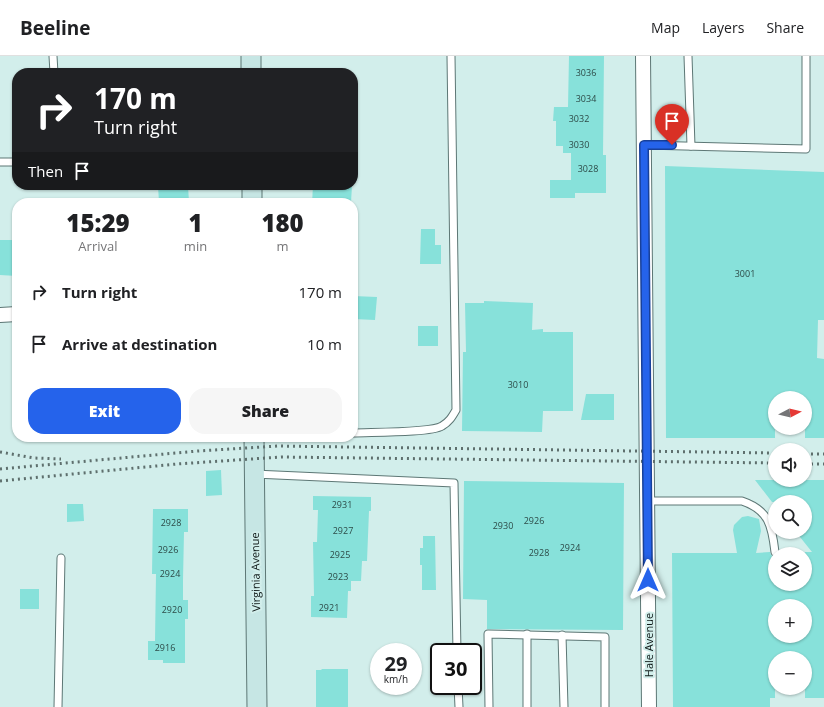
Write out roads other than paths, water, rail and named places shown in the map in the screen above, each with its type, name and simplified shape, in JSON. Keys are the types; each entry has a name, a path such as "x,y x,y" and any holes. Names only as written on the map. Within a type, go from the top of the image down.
{"main road":[{"path":"251,56 251,68"},
{"name":"Virginia Avenue","path":"254,442 256,707"}],"street":[{"name":"Hale Avenue","path":"643,56 649,707"},
{"path":"0,315 12,314"}],"lane":[{"path":"53,56 54,68"},
{"path":"358,433 423,430 441,427 452,418 456,410 451,56"},
{"path":"688,56 691,146"},
{"path":"644,145 806,149 806,56"},
{"path":"0,162 12,162"},
{"path":"254,474 454,483 458,643"},
{"path":"647,501 742,502 753,505 762,513 769,524 773,533 774,547"},
{"path":"58,707 61,558"},
{"path":"489,707 488,634 605,637 605,707"},
{"path":"527,634 527,707"},
{"path":"562,635 564,707"},
{"path":"458,695 459,707"}],"railway":[{"path":"0,469 198,451 278,446 768,453"},
{"path":"0,452 34,458 61,459"},
{"path":"812,454 824,454"},
{"path":"0,481 177,464 281,457 768,463"},
{"path":"812,464 824,464"}]}
